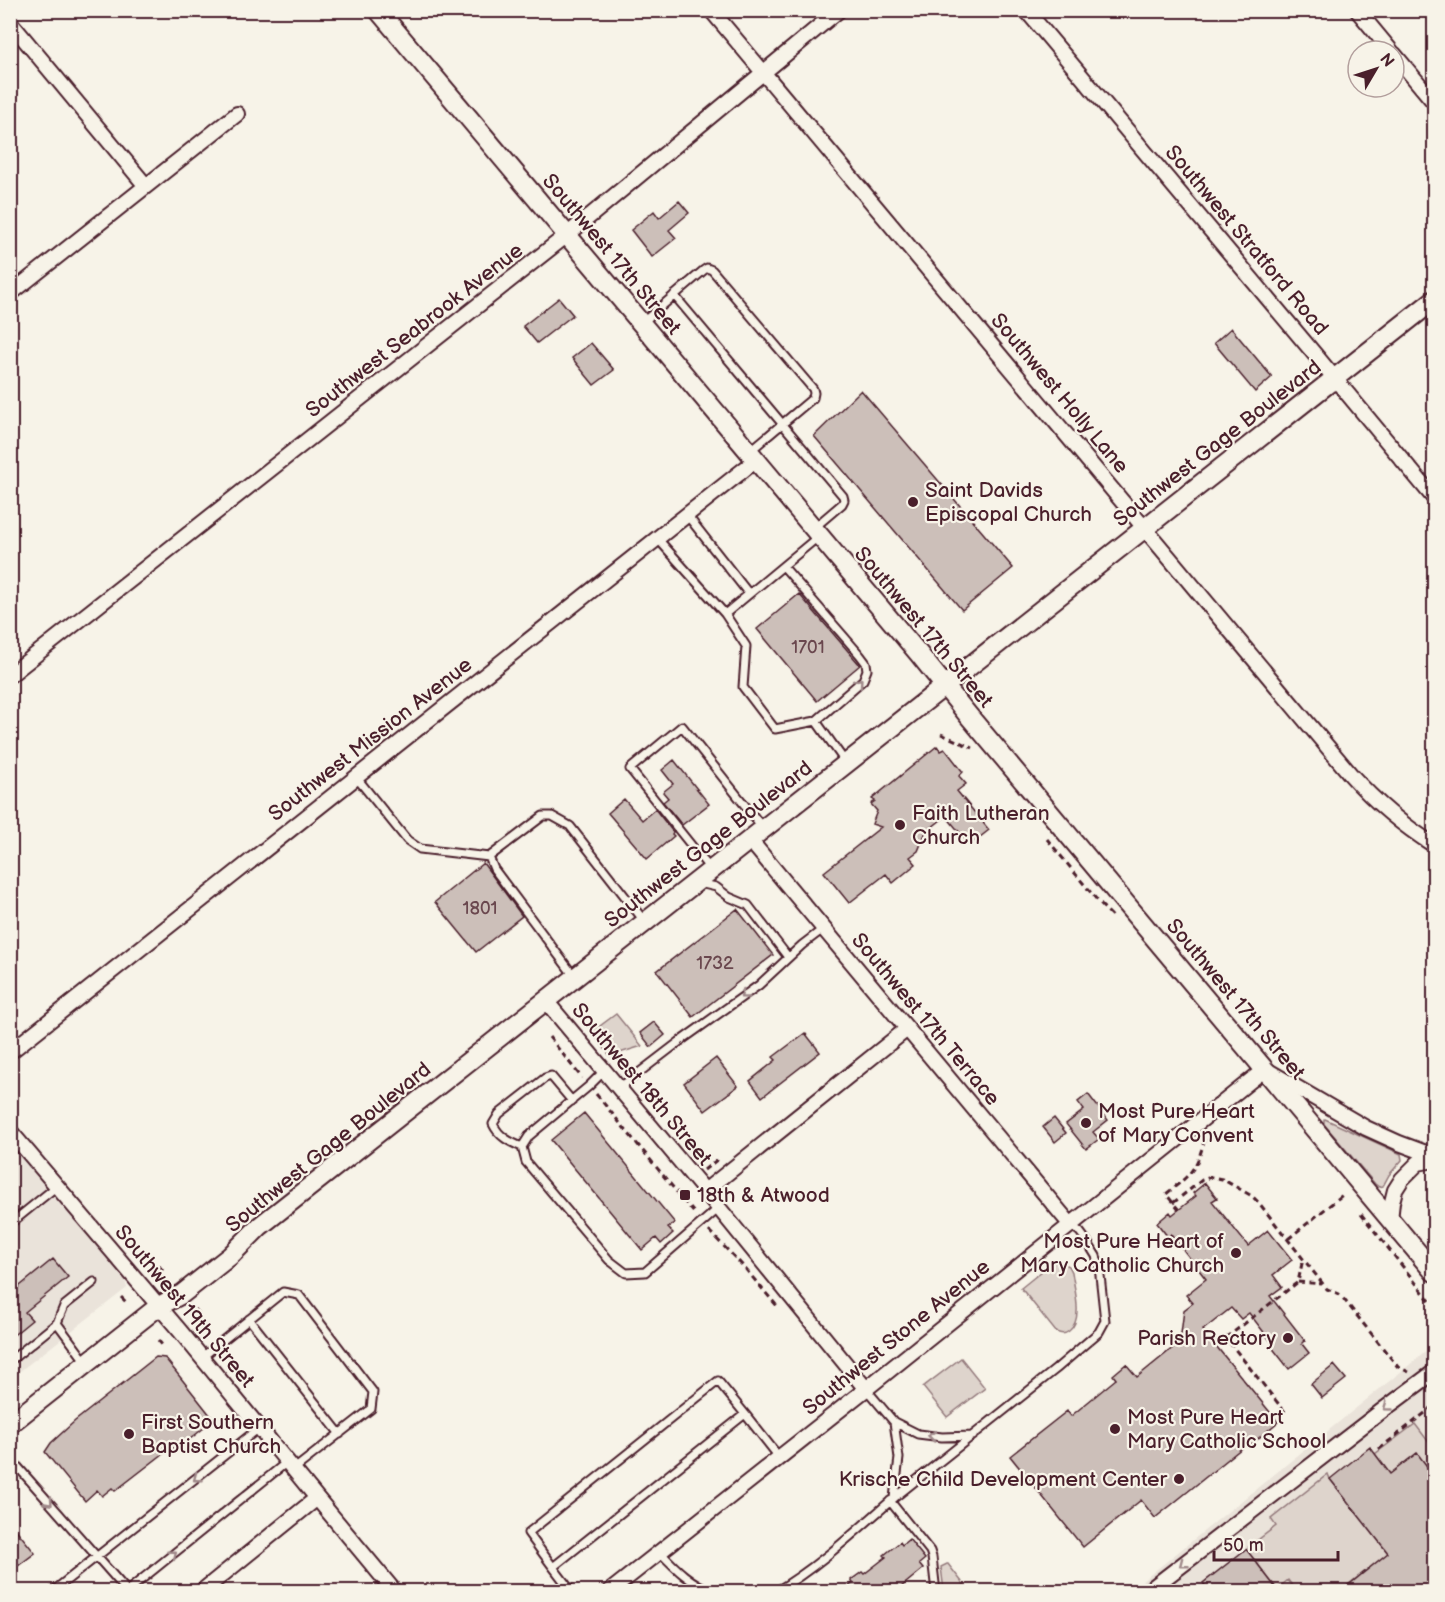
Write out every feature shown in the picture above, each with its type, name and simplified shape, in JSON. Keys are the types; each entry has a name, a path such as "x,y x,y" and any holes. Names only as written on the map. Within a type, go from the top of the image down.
{"main road":[{"name":"Southwest 17th Street","path":"378,10 1434,1272"},
{"name":"Southwest Gage Boulevard","path":"10,1424 159,1306 183,1294 230,1256 260,1226 1434,300"}],"street":[{"name":"Southwest Holly Lane","path":"711,10 1368,795 1405,826 1434,845"},
{"name":"Southwest Seabrook Avenue","path":"10,675 567,236 839,10"},
{"name":"Southwest Stratford Road","path":"1026,10 1434,498"},
{"path":"1357,10 1381,39"},
{"path":"10,22 146,186"},
{"path":"1406,69 1434,102"},
{"path":"10,294 237,114"},
{"name":"Southwest Mission Avenue","path":"10,1052 687,515 752,456"},
{"name":"Southwest 17th Terrace","path":"756,834 824,929 1070,1224"},
{"name":"Southwest 18th Street","path":"546,1001 866,1389"},
{"path":"705,1191 907,1029"},
{"path":"1265,1069 1366,1128 1434,1158"},
{"name":"Southwest Stone Avenue","path":"609,1592 1265,1069"},
{"name":"Southwest 19th Street","path":"13,1138 159,1306 395,1592"},
{"path":"1390,1220 1394,1196 1402,1179 1418,1163 1434,1158"},
{"path":"1147,1592 1430,1376"},
{"path":"201,1592 317,1498"}],"lane":[{"path":"641,323 707,268 712,270 813,389 813,398 782,424 752,456"},
{"path":"674,295 844,500 783,566 725,614"},
{"path":"687,515 749,594"},
{"path":"657,538 725,614 746,646 743,687 775,729 816,722 863,680 867,670 866,663 783,566"},
{"path":"816,722 846,763"},
{"path":"711,870 630,769 682,726 756,834"},
{"path":"356,777 407,840 420,849 489,857 543,816 552,816 570,826 645,922"},
{"path":"489,857 494,869 575,977"},
{"path":"696,882 716,887 729,897 748,905 788,957"},
{"path":"619,1088 759,985 788,957 824,929"},
{"path":"604,1071 590,1086 529,1136 522,1147 526,1162 609,1260 626,1273 645,1272 719,1209"},
{"path":"522,1147 508,1141 496,1130 493,1124 499,1114 545,1078 551,1076 572,1101"},
{"path":"10,1224 57,1186"},
{"path":"775,1591 795,1580 1099,1332 1104,1321 1099,1266 1096,1256 1080,1232 1070,1224"},
{"path":"10,1361 57,1323 64,1306 94,1282"},
{"path":"10,1458 127,1591 290,1466 339,1434 371,1409 373,1392 299,1295 283,1292 201,1358"},
{"path":"249,1319 339,1434"},
{"path":"57,1323 87,1363"},
{"path":"572,1592 528,1533 718,1381 779,1458"},
{"path":"866,1389 894,1422 918,1434 973,1436"},
{"path":"553,1567 745,1414"},
{"path":"894,1422 899,1458 892,1499 930,1551 936,1592"},
{"path":"52,1592 259,1428"},
{"path":"660,1552 683,1576 714,1592"}],"path":[{"path":"549,1037 703,1224 780,1310"},
{"path":"1179,1210 1166,1194 1189,1176 1200,1159 1206,1133"},
{"path":"1173,1203 1202,1180 1211,1177 1256,1199 1322,1284 1331,1292 1342,1297 1398,1367 1430,1376"},
{"path":"1288,1239 1346,1192"},
{"path":"1358,1209 1434,1306"},
{"path":"1285,1412 1226,1338 1298,1282 1303,1259"},
{"path":"159,1266 164,1272"},
{"path":"1298,1282 1322,1284"},
{"path":"121,1297 126,1302"},
{"path":"195,1309 200,1315"},
{"path":"158,1340 162,1345"},
{"path":"1379,1449 1434,1406"}],"shaded area":[{"path":"616,1014 642,1046 610,1056 592,1032"},
{"path":"1325,1119 1401,1154 1402,1160 1383,1186 1379,1187 1375,1184 1324,1124"},
{"path":"10,1144 125,1280 127,1288 11,1378"},
{"path":"1059,1261 1069,1266 1072,1272 1077,1303 1074,1326 1062,1334 1056,1332 1021,1288 1052,1263"},
{"path":"1434,1345 1434,1591 1130,1591"},
{"path":"961,1358 985,1388 947,1417 923,1387"},
{"path":"1415,1424 1434,1449 1434,1465 1429,1469 1417,1453 1390,1474 1375,1454"},
{"path":"1328,1474 1388,1553 1340,1591 1297,1592 1288,1580 1277,1589 1246,1549 1276,1526 1271,1519"},
{"path":"948,1564 969,1591 944,1591 941,1567"}],"building":[{"path":"679,201 689,213 669,230 676,238 652,257 631,230 654,211 659,218"},
{"path":"559,298 573,315 537,343 523,326"},
{"path":"1231,328 1272,377 1255,392 1214,343"},
{"path":"591,343 614,370 594,385 572,358"},
{"name":"Saint Davids Episcopal Church","path":"861,390 1013,568 962,610 814,436"},
{"path":"799,594 860,665 817,701 757,629"},
{"name":"Faith Lutheran Church","path":"937,746 941,751 945,749 963,772 959,776 966,784 957,791 989,830 970,845 946,816 926,832 918,851 910,857 916,864 893,883 886,874 849,903 824,872 881,827 872,824 877,811 871,804 875,801 872,799"},
{"path":"674,760 709,804 682,825 663,802 668,798 663,792 673,784 662,770"},
{"path":"624,799 642,820 655,809 673,832 674,836 647,859 608,813"},
{"path":"483,863 522,916 476,952 435,902"},
{"path":"737,909 773,955 693,1017 657,971"},
{"path":"654,1022 665,1035 651,1047 640,1033"},
{"path":"805,1033 820,1052 762,1097 750,1081 776,1060 773,1057"},
{"path":"716,1058 738,1086 705,1111 684,1083"},
{"name":"Most Pure Heart of Mary Convent","path":"1088,1094 1108,1120 1093,1132 1099,1139 1086,1149 1066,1124 1084,1110 1078,1102"},
{"path":"584,1113 675,1223 668,1228 673,1233 661,1244 656,1238 642,1250 551,1140"},
{"path":"1054,1118 1066,1133 1055,1142 1043,1127"},
{"path":"1205,1183 1217,1198 1212,1201 1248,1246 1268,1230 1292,1260 1273,1275 1282,1287 1270,1296 1305,1341 1302,1344 1309,1353 1289,1369 1249,1313 1241,1319 1231,1308 1203,1330 1278,1422 1155,1518 1141,1500 1083,1547 1010,1456 1067,1411 1071,1416 1116,1379 1113,1375 1126,1364 1137,1377 1180,1342 1184,1310 1193,1303 1186,1295 1206,1279 1171,1234 1168,1237 1157,1223 1170,1212 1172,1215 1196,1196 1193,1193"},
{"path":"53,1259 68,1277 25,1312 32,1320 10,1338 10,1294"},
{"name":"First Southern Baptist Church","path":"156,1357 165,1358 214,1420 175,1451 172,1447 115,1491 112,1488 102,1496 97,1490 85,1501 45,1452 51,1443 75,1421"},
{"path":"1334,1365 1346,1379 1322,1398 1311,1384"},
{"path":"1370,1447 1390,1474 1417,1453 1429,1469 1434,1465 1434,1580 1420,1592 1340,1592 1388,1553 1330,1479"},
{"path":"10,1522 35,1553 10,1572"},
{"path":"909,1539 925,1559 919,1564 923,1569 895,1592 842,1592 853,1583 851,1580 862,1572 864,1574 886,1557 884,1555 900,1542 902,1545"},
{"path":"1246,1549 1279,1592 1210,1592 1203,1583"}],"place":[{"name":"Saint Davids Episcopal Church","path":"913,502"},
{"name":"Faith Lutheran Church","path":"900,825"},
{"name":"Most Pure Heart of Mary Convent","path":"1086,1123"},
{"name":"18th & Atwood","path":"685,1195"},
{"name":"Most Pure Heart of Mary Catholic Church","path":"1236,1253"},
{"name":"Parish Rectory","path":"1288,1338"},
{"name":"Most Pure Heart Mary Catholic School","path":"1115,1429"},
{"name":"First Southern Baptist Church","path":"129,1434"},
{"name":"Krische Child Development Center","path":"1179,1479"}]}
